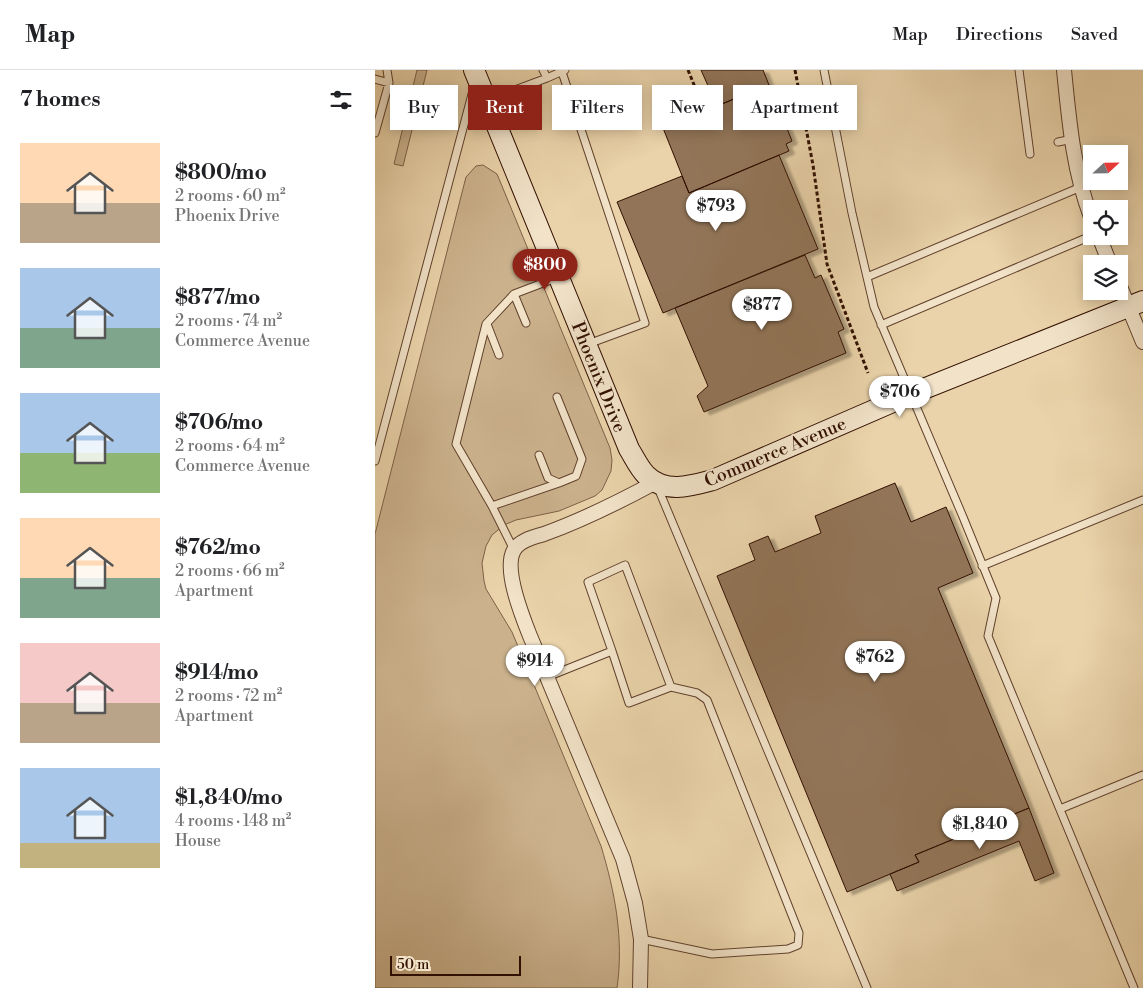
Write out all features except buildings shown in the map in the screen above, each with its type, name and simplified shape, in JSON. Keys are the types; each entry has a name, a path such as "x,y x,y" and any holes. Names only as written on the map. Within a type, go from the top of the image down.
{"street":[{"path":"1063,70 1081,187 1085,200"},
{"name":"Phoenix Drive","path":"475,73 480,85"},
{"name":"Phoenix Drive","path":"499,130 629,449 646,475 656,482"},
{"path":"1136,304 1143,342"},
{"name":"Commerce Avenue","path":"656,482 675,488 713,480 911,394 1136,304"},
{"path":"640,988 641,939 635,903 623,859 521,612 511,573 511,563 514,550 525,540 597,513 656,482"}],"lane":[{"path":"375,133 389,83 387,70"},
{"path":"543,70 547,78"},
{"path":"824,70 852,213 874,307 996,598 988,636 1134,988"},
{"path":"1019,70 1030,154"},
{"path":"528,85 564,71 645,323 587,344"},
{"path":"375,461 475,73"},
{"path":"375,79 389,83"},
{"path":"1058,142 1073,139"},
{"path":"867,277 1081,187"},
{"path":"881,325 1083,239"},
{"path":"514,550 492,506 456,444 487,324 514,294 559,277"},
{"path":"514,294 526,323"},
{"path":"487,324 499,355"},
{"path":"492,506 576,476 582,459 557,397"},
{"path":"539,455 548,478 559,483"},
{"path":"656,482 867,988"},
{"path":"982,566 1143,500"},
{"path":"641,939 712,954 788,949 798,945 799,932 707,700 697,693 671,687 629,704 588,582 625,565 671,687"},
{"path":"547,677 612,651"},
{"path":"1060,809 1143,775"}],"path":[{"path":"688,70 694,85"},
{"path":"795,70 813,166 827,264 868,373"}],"shaded area":[{"path":"417,70 427,70 423,85 413,85"},
{"path":"402,130 412,130 403,166 394,164"},
{"path":"483,165 497,174 610,448 612,460 611,471 602,490 595,496 559,511 516,520 504,525 492,535 486,546 482,563 486,589 512,632 601,846 617,916 619,970 617,988 375,988 375,534 466,177 476,166"}]}
